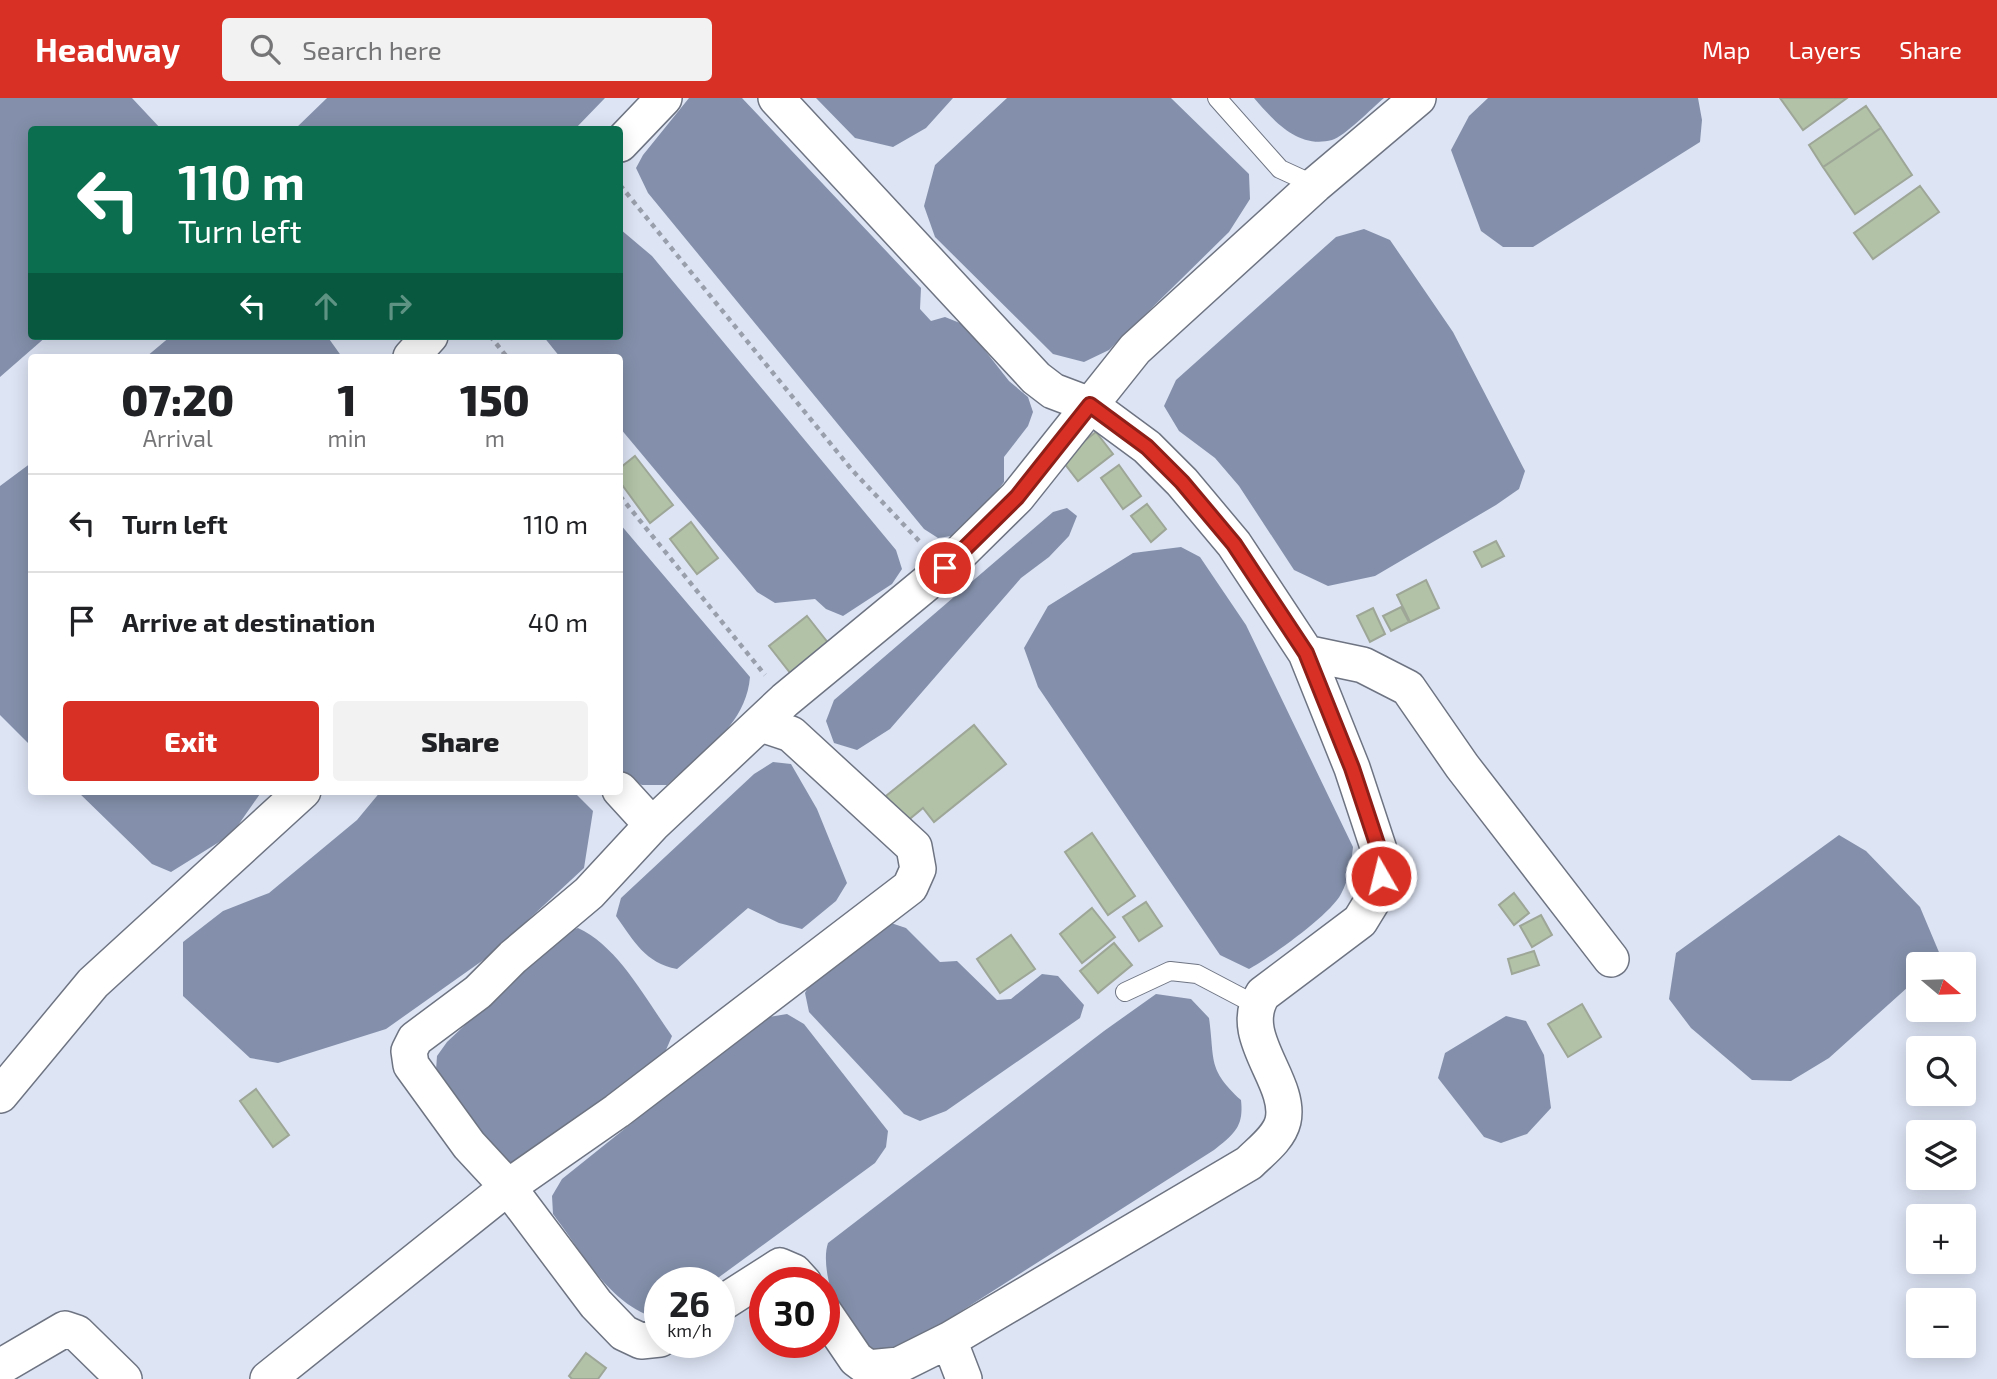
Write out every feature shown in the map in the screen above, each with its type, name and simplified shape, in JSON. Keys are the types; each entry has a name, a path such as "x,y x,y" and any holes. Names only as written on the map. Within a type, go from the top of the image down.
{"street":[{"path":"623,141 664,98"},
{"path":"776,98 1036,378 1053,391 1090,405 1147,447 1182,482 1234,544 1306,653 1352,768 1383,862 1379,890 1360,921 1263,994 1256,1005 1255,1021 1264,1055 1280,1096 1284,1120 1274,1139 1249,1163 949,1340 900,1365 868,1368 856,1359 840,1336"},
{"path":"644,1341 624,1333 596,1304 508,1187 469,1145 411,1065 409,1051 415,1039 478,992 513,957 589,893 652,825 785,700 945,568 1017,497 1135,349 1315,185 1418,98"},
{"path":"414,354 426,340"},
{"path":"1306,653 1363,664 1408,688 1462,766 1611,959"},
{"path":"268,1379 508,1187 617,1111 909,887 918,869 914,847 791,734 761,724"},
{"path":"623,793 652,825"},
{"path":"0,1095 93,983 299,795"},
{"path":"0,1367 65,1329 77,1333 124,1379"},
{"path":"949,1340 964,1379"}],"lane":[{"path":"1217,98 1280,169 1315,185"},
{"path":"1125,992 1170,971 1197,974 1256,1005"}],"path":[{"path":"623,189 852,470 945,568"},
{"path":"493,340 505,354"},
{"path":"623,500 785,700"}],"water":[{"path":"0,98 132,98 158,126 28,126 28,340 42,340 0,377"},
{"path":"327,98 605,98 578,126 298,126"},
{"path":"689,98 742,98 921,288 920,309 931,321 945,317 965,325 1009,381 1028,397 1033,412 1028,426 1004,457 1004,482 965,534 938,538 924,529 648,193 636,168 643,155"},
{"path":"816,98 953,98 926,128 893,147 855,138"},
{"path":"1007,98 1171,98 1249,174 1250,199 1229,232 1109,350 1084,362 1053,354 935,237 924,206 935,165"},
{"path":"1254,98 1384,98 1344,133 1332,140 1320,142 1298,137 1288,131"},
{"path":"1488,98 1698,98 1702,120 1700,142 1533,247 1503,247 1481,231 1451,150 1469,116"},
{"path":"1364,229 1390,240 1453,332 1525,471 1519,489 1375,576 1328,586 1294,570 1239,486 1215,458 1179,431 1164,406 1176,380 1336,237"},
{"path":"623,232 652,256 896,550 902,569 892,584 843,616 826,609 815,599 775,603 757,592 623,432 623,354 558,354 546,340 623,340"},
{"path":"166,340 330,340 340,354 150,354"},
{"path":"28,465 28,743 0,715 0,486"},
{"path":"1067,508 1077,516 1069,536 1049,557 1021,578 890,729 857,750 834,743 826,721 834,700 1053,512"},
{"path":"623,528 750,677 740,710 707,750 667,785 642,785 623,775"},
{"path":"1181,547 1200,557 1246,625 1353,847 1346,883 1335,903 1299,935 1249,969 1220,955 1038,687 1024,648 1048,606 1133,553"},
{"path":"773,762 791,764 817,809 847,883 836,901 802,929 779,923 748,908 677,969 656,962 641,950 616,916 621,898 754,774"},
{"path":"81,795 259,795 232,834 171,872 152,864"},
{"path":"378,795 577,795 593,811 584,868 489,956 386,1029 278,1063 250,1058 183,996 183,942 223,911 269,893 357,820"},
{"path":"1839,835 1866,851 1920,907 1939,952 1906,952 1906,989 1829,1058 1791,1081 1752,1080 1691,1028 1669,999 1676,953"},
{"path":"888,922 906,928 940,962 957,961 997,1000 1011,999 1042,974 1058,976 1084,1005 1080,1018 946,1111 920,1121 904,1114 809,1012 805,993 814,975"},
{"path":"578,928 593,937 619,961 672,1036 660,1064 512,1163 498,1155 436,1070 437,1056 447,1042 562,933"},
{"path":"1156,994 1191,999 1209,1018 1214,1063 1218,1072 1241,1100 1241,1117 1236,1129 1214,1150 908,1345 887,1353 866,1346 848,1327 840,1313 840,1267 826,1267 828,1243"},
{"path":"787,1014 804,1024 888,1131 886,1147 875,1163 733,1267 644,1267 644,1314 642,1313 626,1303 599,1277 553,1214 552,1196 562,1179 763,1018"},
{"path":"1506,1016 1526,1021 1544,1055 1551,1108 1527,1134 1501,1143 1484,1137 1438,1078 1445,1053"}],"building":[{"path":"1780,98 1847,98 1803,130"},
{"path":"1866,106 1881,128 1823,167 1809,145"},
{"path":"1881,128 1912,175 1855,214 1823,167"},
{"path":"1920,186 1939,212 1873,259 1854,233"},
{"path":"1096,432 1113,454 1078,481 1061,459"},
{"path":"635,456 673,505 650,523 623,486 623,466"},
{"path":"1119,465 1141,496 1123,509 1101,478"},
{"path":"1147,504 1166,529 1151,542 1131,516"},
{"path":"691,522 718,558 697,574 670,539"},
{"path":"1496,541 1504,556 1482,567 1474,552"},
{"path":"1426,580 1439,608 1410,622 1397,595"},
{"path":"1401,607 1409,622 1391,631 1383,616"},
{"path":"1373,608 1385,634 1370,642 1357,616"},
{"path":"807,616 829,644 791,674 769,646"},
{"path":"974,725 1006,764 934,822 923,808 906,822 886,796"},
{"path":"1092,833 1135,896 1108,915 1065,852"},
{"path":"1514,893 1529,913 1514,925 1499,905"},
{"path":"1146,902 1162,926 1139,941 1123,917"},
{"path":"1092,908 1115,937 1082,963 1060,934"},
{"path":"1541,915 1552,935 1532,947 1520,926"},
{"path":"1011,935 1035,969 1000,993 977,959"},
{"path":"1114,943 1132,965 1098,993 1080,971"},
{"path":"1534,951 1539,965 1512,974 1508,959"},
{"path":"1582,1004 1601,1037 1568,1057 1548,1024"},
{"path":"256,1089 289,1135 273,1147 240,1101"},
{"path":"586,1353 606,1368 598,1379 572,1379 569,1376"}],"route":[{"path":"945,568 1017,497 1090,405 1147,447 1182,482 1234,544 1306,653 1352,768 1383,862 1381,876"}]}
